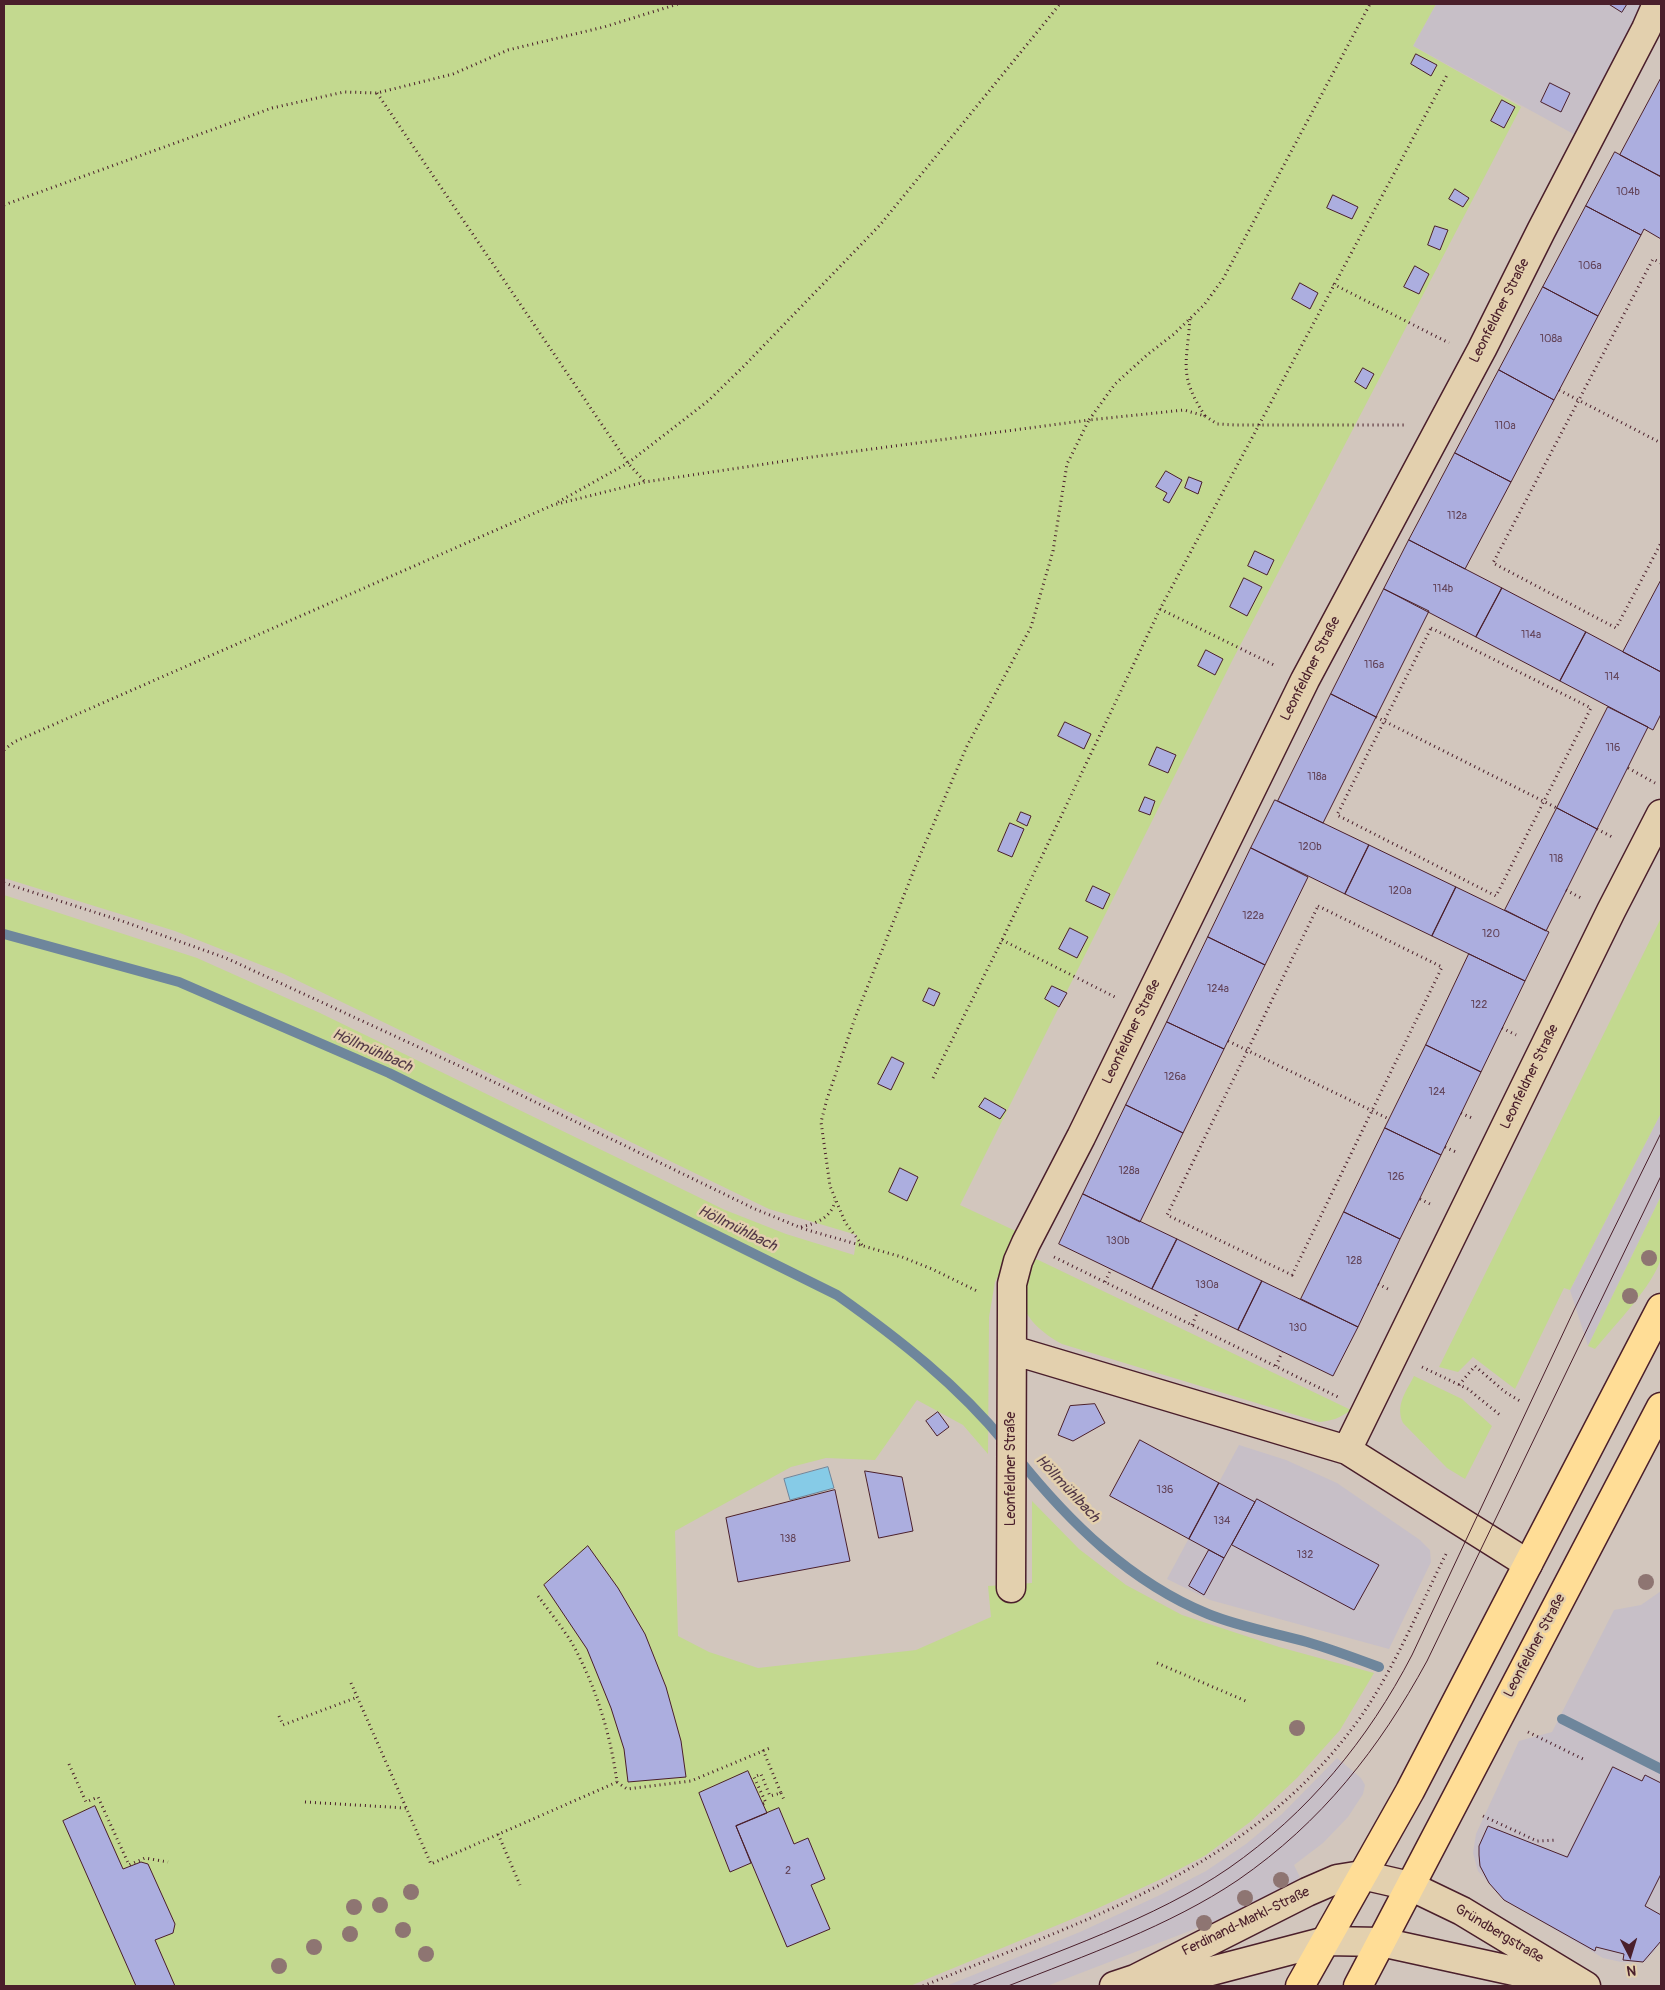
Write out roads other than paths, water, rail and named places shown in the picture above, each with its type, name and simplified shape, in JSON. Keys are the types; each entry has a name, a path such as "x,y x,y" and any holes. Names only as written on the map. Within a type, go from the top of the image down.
{"main road":[{"path":"1300,1986 1410,1792 1661,1308"},
{"name":"Leonfeldner Straße","path":"1358,1986 1661,1407"}],"street":[{"name":"Leonfeldner Straße","path":"1011,1588 1012,1309 1014,1276 1018,1261 1304,680 1477,358 1646,29 1656,4"},
{"name":"Leonfeldner Straße","path":"1348,1450 1611,911 1661,814"},
{"path":"1012,1350 1348,1450 1528,1564"},
{"path":"1362,1875 1410,1886"},
{"name":"Ferdinand-Markl-Straße","path":"1125,1982 1307,1892 1337,1879 1362,1875"},
{"name":"Gründbergstraße","path":"1410,1886 1462,1911 1586,1986"},
{"path":"1326,1941 1381,1942"},
{"name":"Ferdinand-Markl-Straße","path":"1125,1982 1206,1981 1326,1941"},
{"name":"Gründbergstraße","path":"1381,1942 1514,1971 1567,1986"}],"water":[{"path":"828,1467 834,1488 790,1500 784,1479"}],"waterway":[{"name":"Höllmühlbach","path":"4,934 179,982 389,1073 837,1295 927,1364 988,1422 1006,1444"},
{"name":"Höllmühlbach","path":"1017,1457 1058,1504 1103,1548 1153,1585 1180,1601 1220,1619 1316,1645 1379,1667"},
{"name":"Höllmühlbach","path":"1562,1719 1661,1769"}],"tram line":[{"path":"971,1986 1137,1919 1200,1886 1258,1847 1310,1799 1334,1773 1376,1716 1412,1655 1574,1310 1661,1133"},
{"path":"1008,1986 1126,1939 1212,1897 1268,1858 1296,1834 1346,1782 1389,1724 1427,1661 1661,1176"}]}
